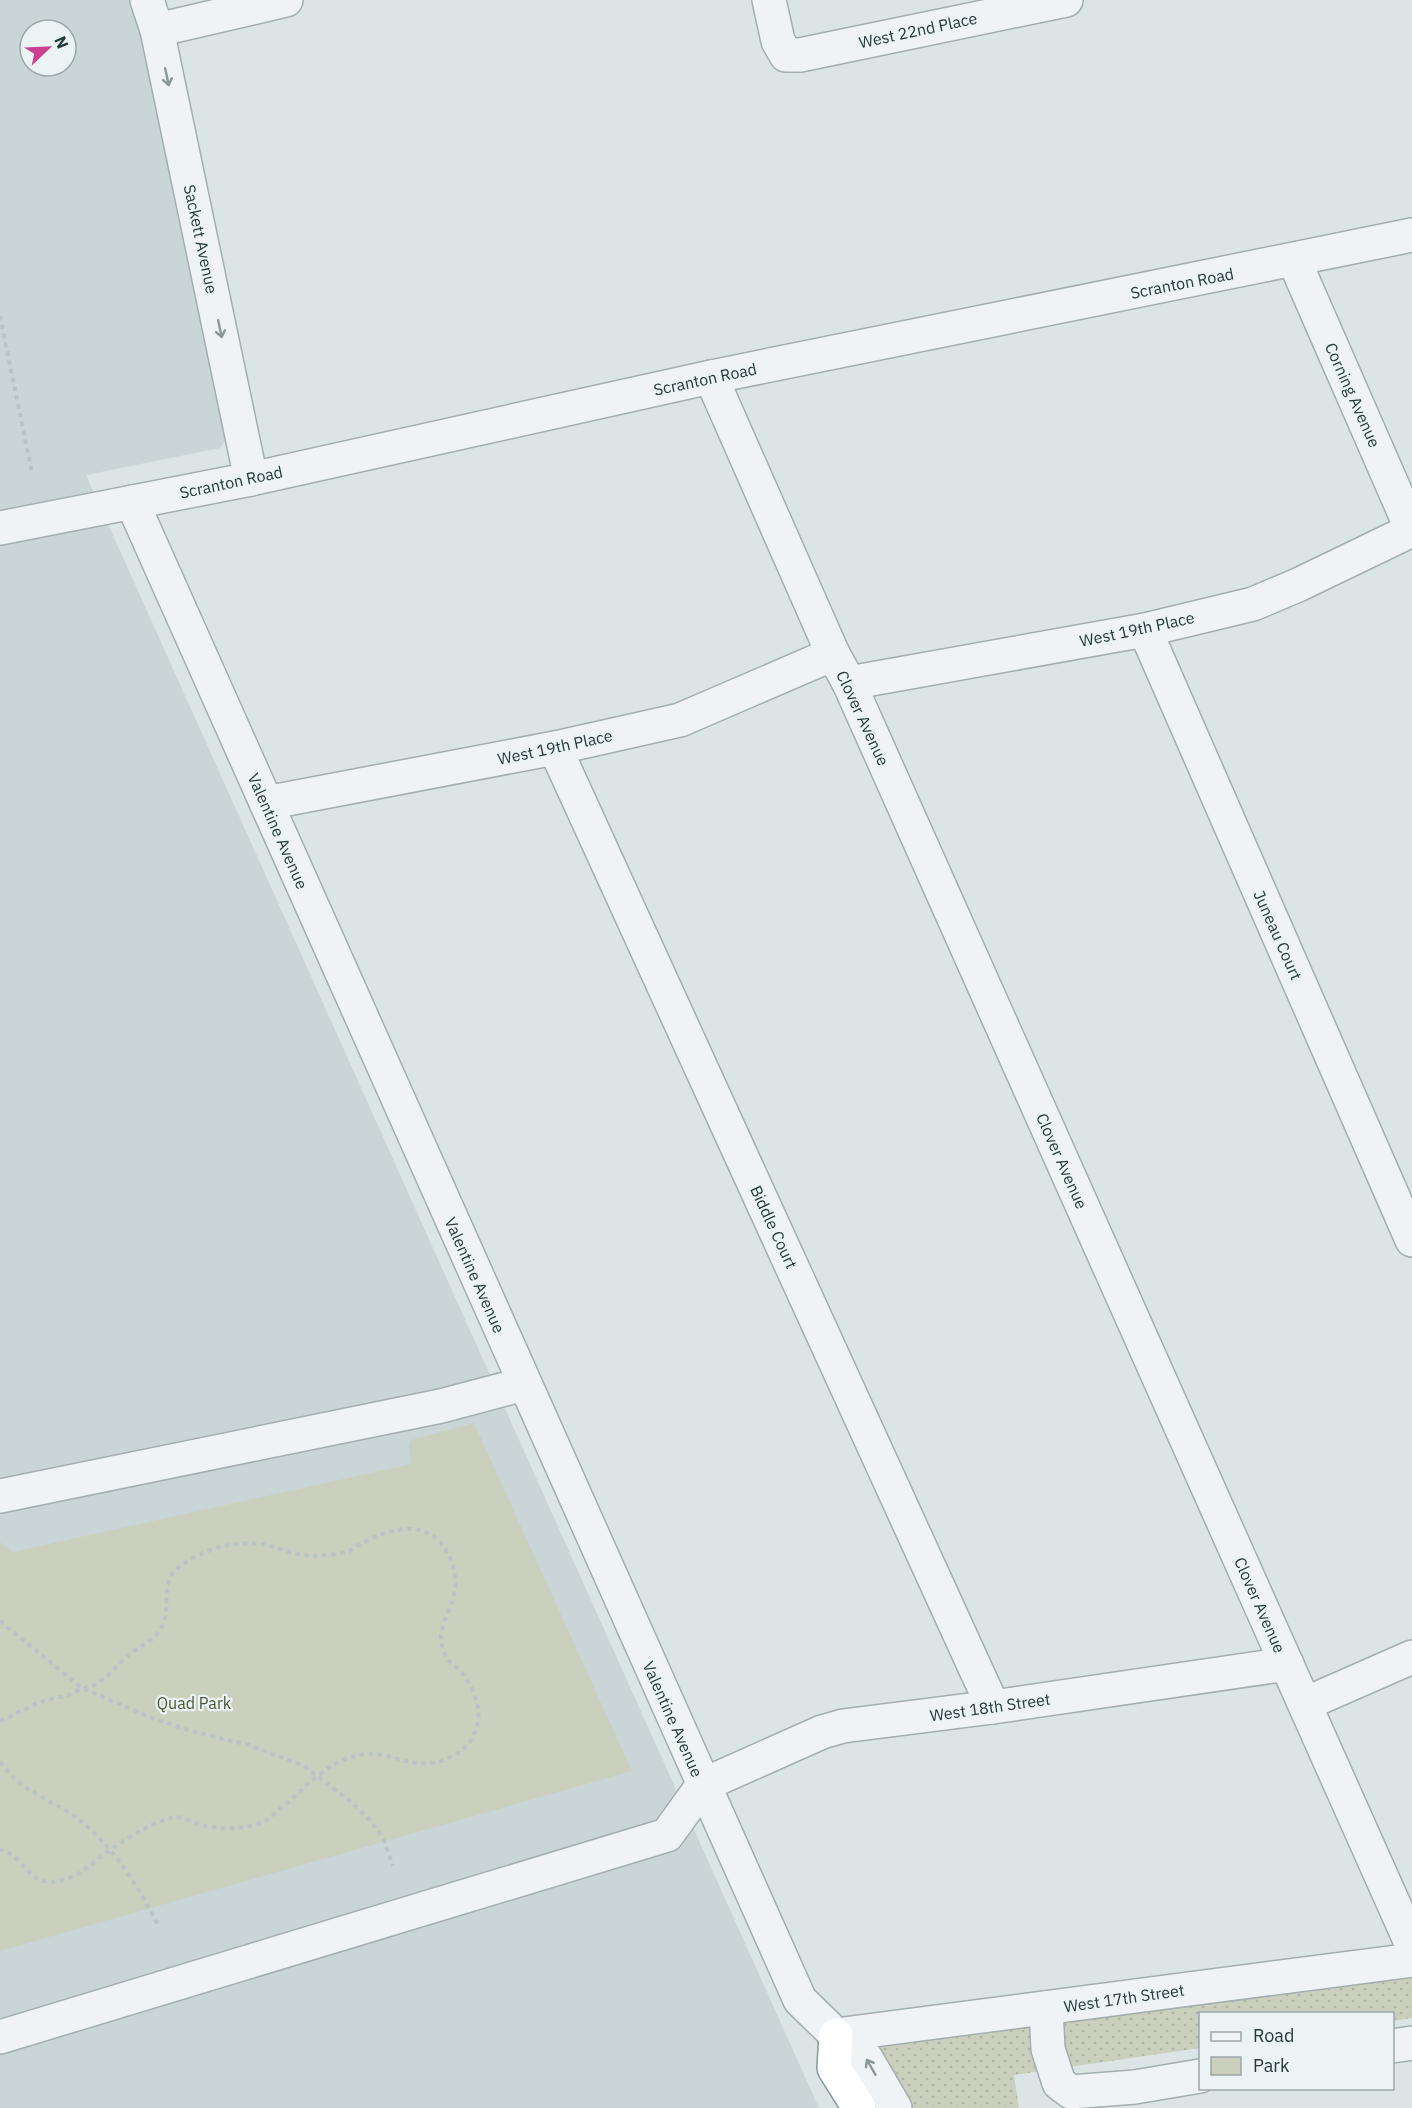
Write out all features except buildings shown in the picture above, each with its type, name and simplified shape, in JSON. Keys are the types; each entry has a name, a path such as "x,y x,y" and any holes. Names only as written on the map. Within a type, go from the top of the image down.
{"highway":[{"path":"836,2035 834,2068 859,2108"}],"street":[{"path":"152,15 286,0"},
{"name":"West 22nd Place","path":"769,0 778,41 786,55 800,55 1066,0"},
{"name":"Sackett Avenue","path":"152,15 251,479"},
{"name":"Scranton Road","path":"0,528 251,479 711,377 1412,235"},
{"name":"Corning Avenue","path":"1294,260 1412,530"},
{"name":"Clover Avenue","path":"711,377 832,654 849,683 1412,1945"},
{"name":"Valentine Avenue","path":"132,502 800,2000 836,2035 866,2058 895,2108"},
{"name":"West 19th Place","path":"849,683 1145,630 1253,604 1412,530"},
{"name":"Juneau Court","path":"1145,630 1412,1240"},
{"name":"West 19th Place","path":"266,803 555,748 680,720 832,654"},
{"name":"Biddle Court","path":"555,748 993,1707"},
{"path":"0,1496 441,1406 524,1384"},
{"path":"1305,1704 1412,1657"},
{"name":"West 18th Street","path":"703,1785 822,1732 843,1726 993,1707 1287,1664"},
{"path":"0,2037 668,1835 703,1785"},
{"name":"West 17th Street","path":"836,2035 1412,1960"},
{"path":"1046,2008 1048,2049 1059,2083 1071,2092 1135,2087 1199,2076"},
{"path":"1394,2046 1412,2043"}],"path":[{"path":"0,316 32,473"},
{"path":"0,1721 42,1702 95,1685 118,1663 155,1636 163,1625 167,1611 168,1580 174,1570 206,1551 226,1545 262,1544 314,1556 342,1553 385,1532 406,1528 427,1531 445,1547 453,1565 456,1593 440,1632 442,1646 448,1660 461,1672 477,1702 480,1720 466,1747 435,1764 415,1765 385,1756 359,1755 338,1762 318,1775 267,1821 244,1828 214,1827 181,1817 169,1818 109,1850 84,1872 58,1881 34,1878 12,1855 0,1849"},
{"path":"0,1622 82,1688 152,1718 191,1731 249,1745 304,1766 351,1802 371,1821 383,1838 393,1866"},
{"path":"0,1762 19,1782 77,1818 109,1850 147,1902 158,1925"}],"shaded area":[{"path":"0,0 130,0 140,31 227,431 225,441 220,448 86,475 819,2108 0,2108"}],"green space":[{"name":"Quad Park","path":"474,1423 632,1771 0,1951 0,1542 13,1552 411,1464 409,1448 411,1440"},
{"path":"1412,1960 1412,2018 1394,2021 1394,2012 1199,2012 1199,2048 1014,2075 1019,2108 852,2108 817,2038"}]}
